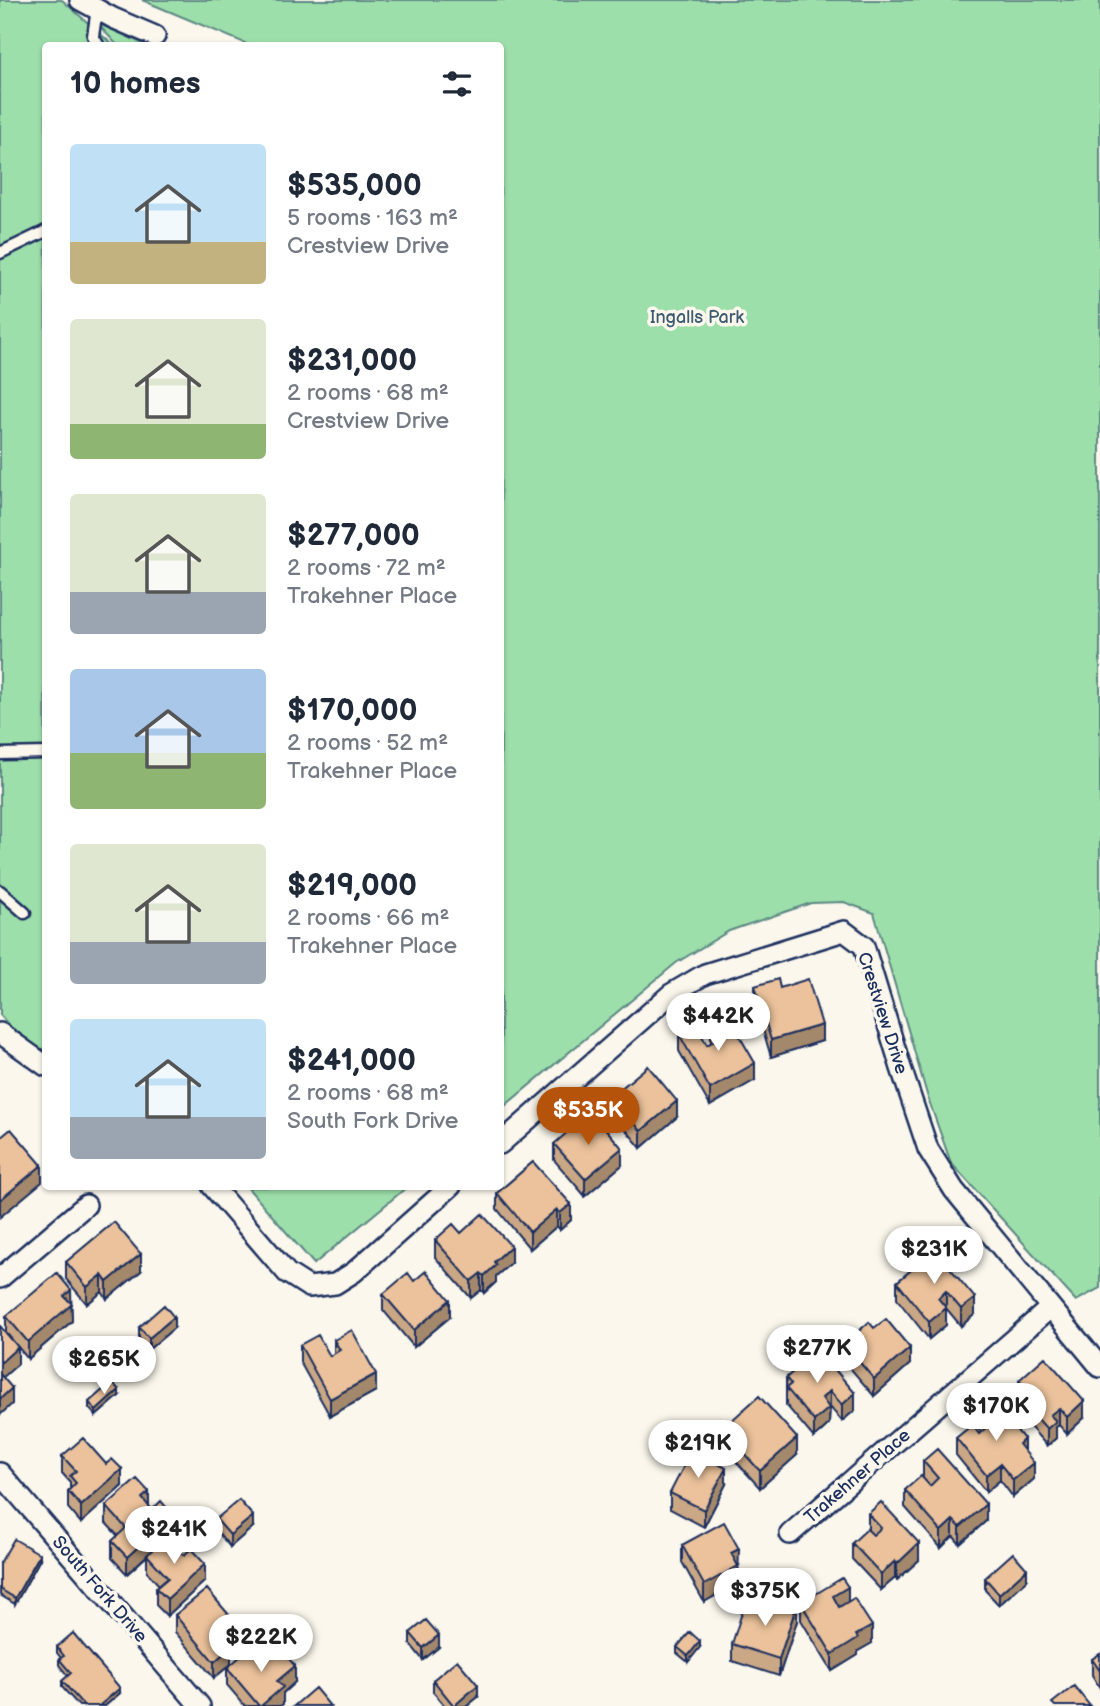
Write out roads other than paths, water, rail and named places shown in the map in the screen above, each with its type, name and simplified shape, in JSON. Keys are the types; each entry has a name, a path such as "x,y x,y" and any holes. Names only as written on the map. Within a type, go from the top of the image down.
{"street":[{"path":"88,5 155,36"},
{"name":"Crestview Drive","path":"504,1140 671,995 705,974 844,931 864,946 928,1149 954,1190 1100,1367"},
{"path":"0,1034 42,1063"},
{"path":"215,1190 287,1273 309,1287 335,1284 354,1272 447,1190"},
{"path":"0,1278 86,1205"},
{"name":"Trakehner Place","path":"789,1534 1050,1308"},
{"name":"South Fork Drive","path":"0,1473 200,1706"}],"lane":[{"path":"88,5 93,36 97,42"},
{"path":"0,252 42,232"},
{"path":"0,754 42,753"},
{"path":"0,891 25,914"}],"park label":[{"name":"Ingalls Park","path":"697,317"}]}
